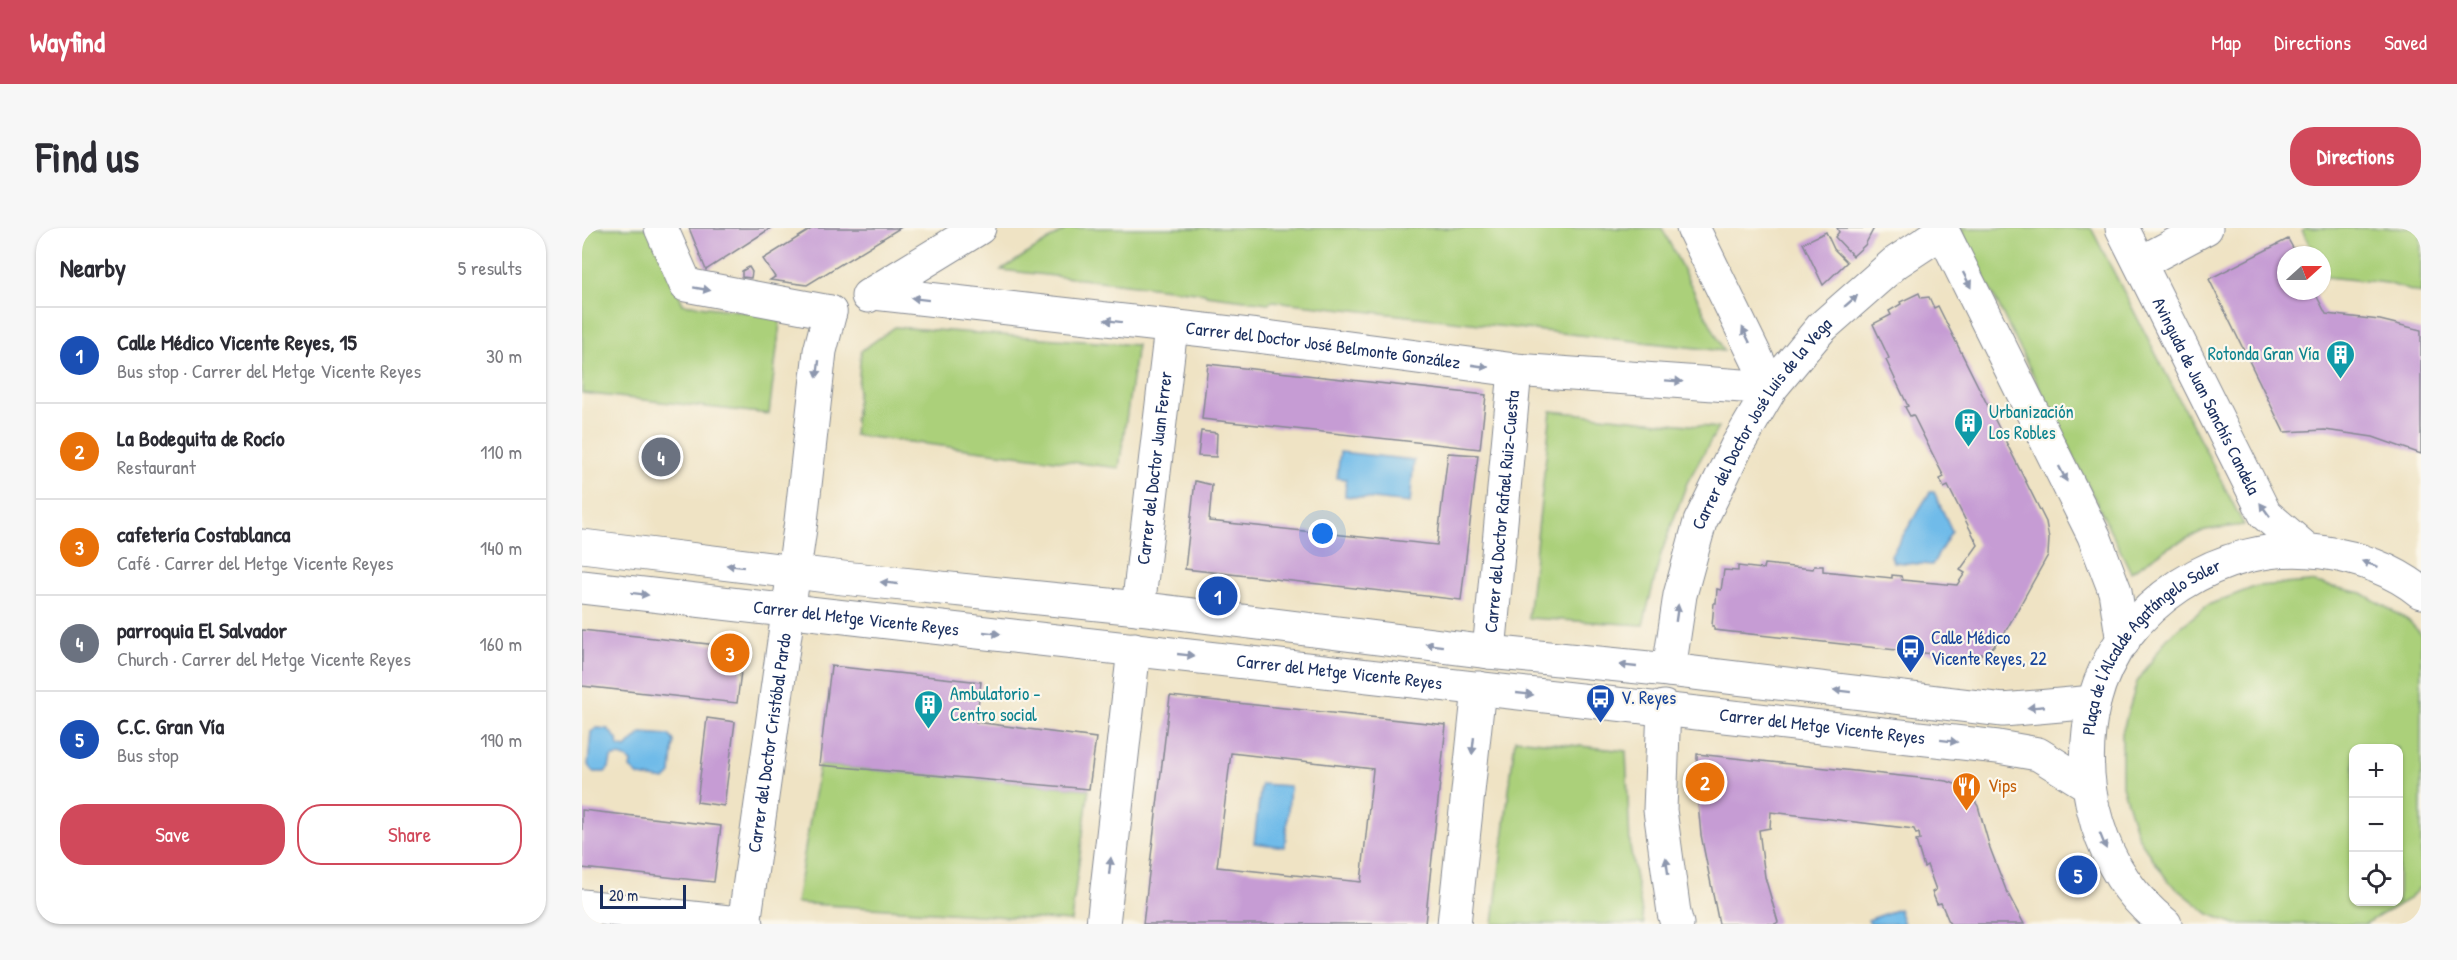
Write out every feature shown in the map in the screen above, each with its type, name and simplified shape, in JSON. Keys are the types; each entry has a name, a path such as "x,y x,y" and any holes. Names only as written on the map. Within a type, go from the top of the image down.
{"street":[{"path":"661,228 686,285 830,312 874,293 980,228"},
{"path":"1693,228 1771,388"},
{"name":"Avinguda de Juan Sanchís Candela","path":"2122,228 2265,514 2307,550"},
{"path":"2140,263 2206,228"},
{"path":"1942,230 2094,536 2115,591 2123,642"},
{"name":"Carrer del Doctor José Luis de la Vega","path":"1669,670 1680,595 1700,522 1737,446 1771,388 1821,328 1894,263 1942,230"},
{"name":"Carrer del Doctor José Belmonte González","path":"874,293 1258,336 1515,370 1771,388"},
{"name":"Carrer del Doctor Cristóbal Pardo","path":"745,924 793,573 820,351 830,312"},
{"name":"Carrer del Doctor Juan Ferrer","path":"1138,608 1171,328"},
{"name":"Carrer del Doctor Rafael Ruiz-Cuesta","path":"1489,652 1515,370"},
{"name":"Carrer del Metge Vicente Reyes","path":"582,546 793,573 1138,608 1489,652 1669,670 2003,710 2094,702"},
{"name":"Plaça de l'Alcalde Agatángelo Soler","path":"2165,924 2133,892 2116,868 2093,814 2088,785 2090,731 2094,702 2106,670 2123,642 2143,616 2166,595 2192,577 2219,564 2248,555 2277,550 2307,550 2343,555 2378,566 2421,592"},
{"name":"Carrer del Metge Vicente Reyes","path":"582,587 1664,707 1998,747 2038,754 2088,785"},
{"path":"1103,924 1134,649"},
{"path":"1454,924 1479,688"},
{"path":"1664,707 1660,810 1677,924"},
{"path":"2131,924 2133,892"},
{"path":"582,906 745,924"}],"green space":[{"path":"582,228 651,228 683,304 781,316 769,414 582,393"},
{"path":"1068,228 1662,228 1724,351 1273,301 1268,303 1206,295 1205,293 1001,270"},
{"path":"1960,228 2091,228 2244,525 2205,530 2169,547 2131,572"},
{"path":"2306,228 2421,228 2421,294 2387,283 2331,277 2331,246 2310,246 2302,230"},
{"path":"895,327 1137,345 1119,468 854,435 861,351"},
{"path":"1551,411 1718,428 1687,483 1661,554 1643,625 1528,618"},
{"path":"2310,582 2362,593 2408,620 2421,634 2421,886 2409,899 2403,902 2403,744 2349,744 2349,906 2397,906 2365,924 2235,924 2209,914 2168,881 2138,837 2122,786 2122,733 2137,682 2167,638 2208,605 2257,586"},
{"path":"1515,739 1626,751 1630,846 1644,924 1493,924"},
{"path":"819,765 1089,789 1071,921 796,903"}],"water":[{"path":"1340,452 1414,460 1410,503 1345,496 1346,479 1337,478"},
{"path":"1930,492 1934,492 1952,531 1932,565 1893,562 1891,555"},
{"path":"597,728 608,729 617,739 618,746 626,748 641,733 669,735 674,741 671,774 665,780 639,776 630,768 631,762 619,756 611,758 609,768 605,772 593,772 588,765 591,732"},
{"path":"1261,784 1290,786 1285,847 1254,843"},
{"path":"1899,909 1904,924 1870,924 1868,920"}],"building":[{"path":"689,228 771,228 706,270"},
{"path":"813,228 900,228 807,285 770,280 775,277 763,259"},
{"path":"1837,228 1874,228 1865,245 1853,256 1835,237 1839,232"},
{"path":"1826,232 1834,249 1847,262 1823,285 1803,243"},
{"name":"Rotonda Gran Vía","path":"2288,239 2292,246 2277,246 2277,300 2319,300 2326,314 2380,320 2421,330 2421,454 2373,437 2325,430 2284,432 2209,279"},
{"path":"749,267 752,272 751,278 742,277 742,271"},
{"name":"Urbanización Los Robles","path":"1919,293 1921,298 1929,297 1934,308 1938,306 2046,522 2049,539 2048,555 2004,634 1988,652 1969,658 1714,630 1712,626 1714,603 1716,603 1717,589 1721,590 1724,570 1738,571 1738,566 1763,569 1764,564 1813,569 1814,566 1823,566 1823,571 1892,578 1892,575 1901,576 1902,580 1957,585 1965,573 1960,570 1978,545 1948,486 1944,488 1940,479 1944,477 1913,415 1910,416 1905,407 1908,406 1886,360 1889,358 1873,324 1891,315 1889,311 1901,304 1900,302"},
{"path":"1208,364 1486,395 1480,449 1202,419"},
{"path":"1201,431 1217,433 1216,457 1198,456"},
{"path":"1448,453 1478,455 1461,600 1185,569 1195,481 1212,485 1209,521 1437,545"},
{"path":"582,630 744,648 737,703 582,686"},
{"name":"Ambulatorio - Centro social","path":"831,666 981,682 976,722 1096,738 1089,789 819,765"},
{"path":"1170,696 1446,725 1425,924 1143,924","holes":["1231,753 1373,769 1361,882 1217,867"]},
{"path":"707,718 735,722 724,806 697,802"},
{"path":"1697,754 1947,781 1960,786 1971,795 1978,806 1990,848 2006,890 2024,924 1950,924 1941,903 1937,904 1932,892 1936,890 1927,865 1924,867 1916,841 1920,840 1919,833 1916,834 1914,829 1771,812 1770,828 1759,830 1765,877 1778,922 1775,924 1719,924 1701,835 1697,792"},
{"path":"582,810 721,826 714,882 582,868"}],"place":[{"name":"Rotonda Gran Vía","path":"2340,380"},
{"name":"Urbanización Los Robles","path":"1968,448"},
{"name":"parroquia El Salvador","path":"661,457"},
{"name":"Calle Médico Vicente Reyes, 15","path":"1218,596"},
{"name":"cafetería Costablanca","path":"730,653"},
{"name":"Calle Médico Vicente Reyes, 22","path":"1910,674"},
{"name":"V. Reyes","path":"1600,724"},
{"name":"Ambulatorio - Centro social","path":"929,730"},
{"name":"La Bodeguita de Rocío","path":"1705,782"},
{"name":"Vips","path":"1967,812"},
{"name":"C.C. Gran Vía","path":"2078,875"}]}
